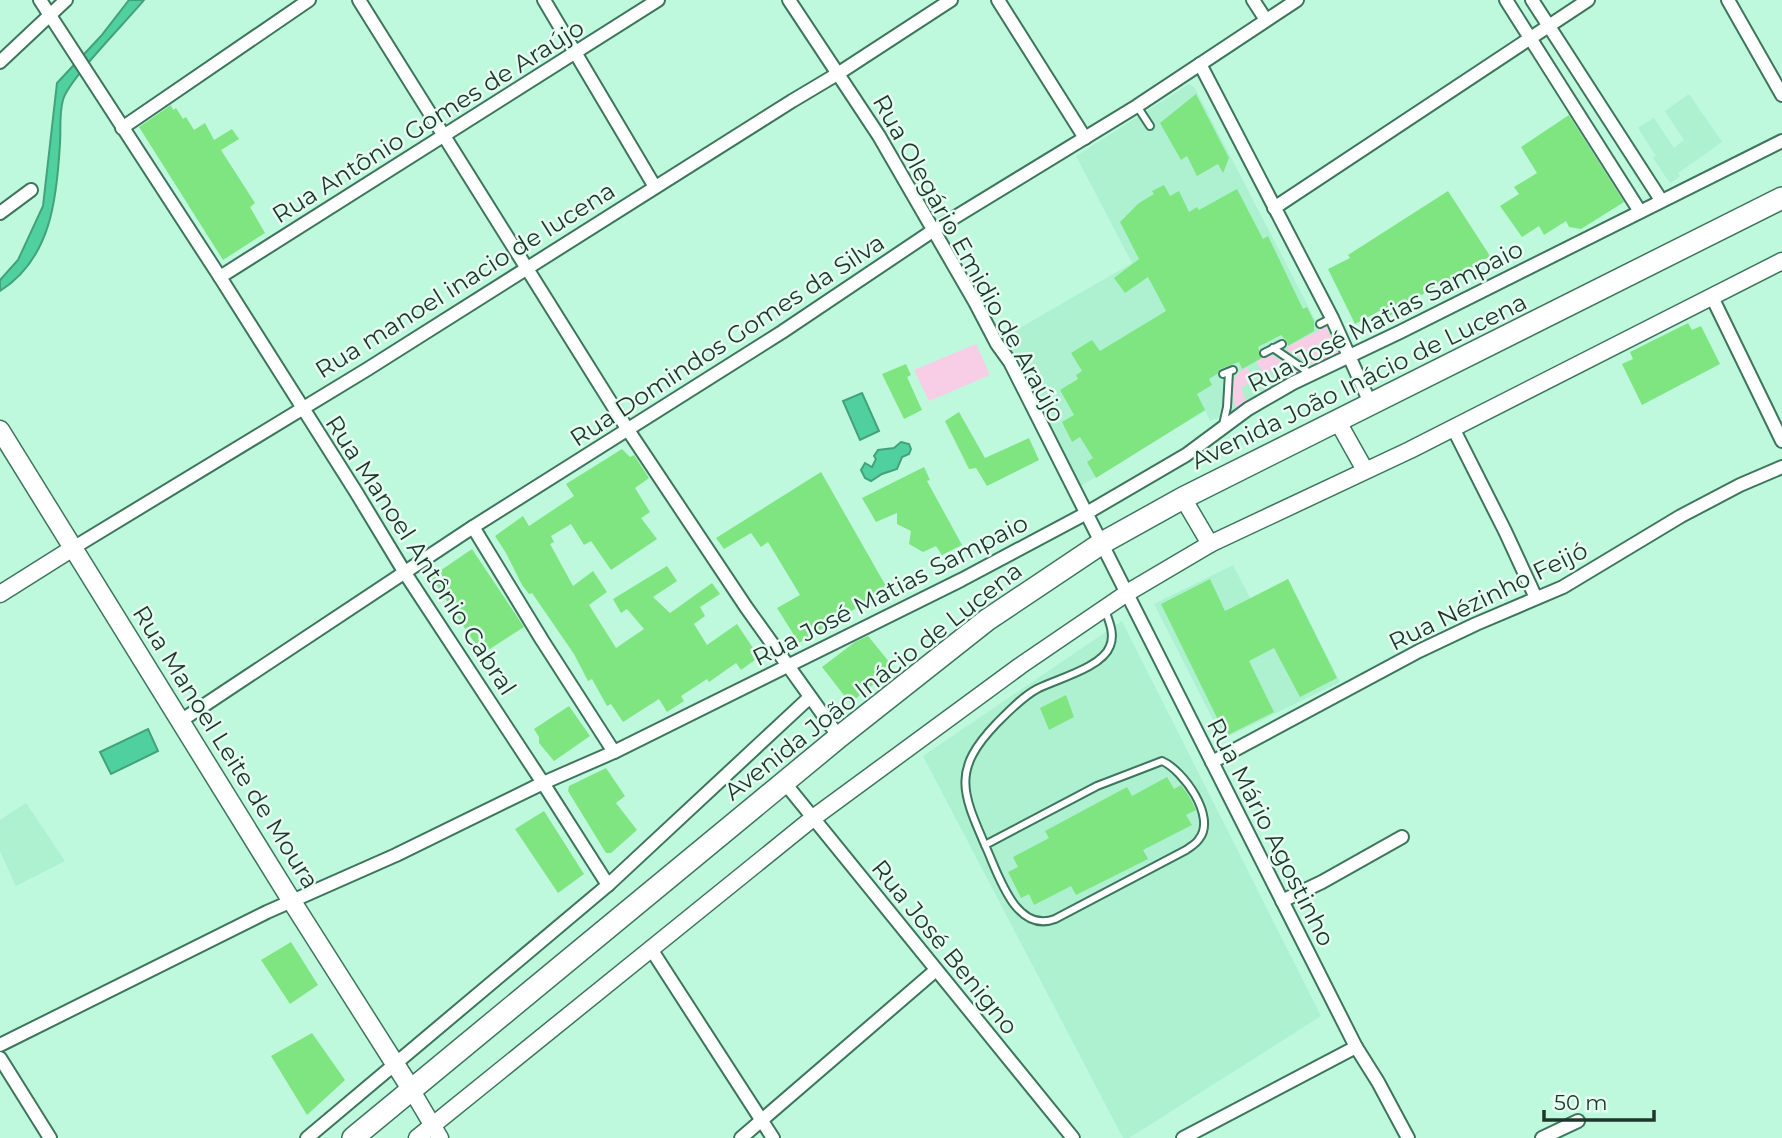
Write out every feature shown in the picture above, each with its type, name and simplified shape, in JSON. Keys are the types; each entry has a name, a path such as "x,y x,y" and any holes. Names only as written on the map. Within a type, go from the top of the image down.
{"highway":[{"name":"Avenida João Inácio de Lucena","path":"353,1138 839,737 987,620 1102,543 1183,498 1782,198"}],"main road":[{"name":"Rua Manoel Leite de Moura","path":"0,429 411,1089"}],"street":[{"name":"Rua Manoel Antônio Cabral","path":"40,0 220,277 404,573 608,885"},
{"path":"0,62 66,0"},
{"path":"122,128 309,0"},
{"path":"359,0 628,429 839,737"},
{"path":"544,0 655,187"},
{"name":"Rua Antônio Gomes de Araújo","path":"220,277 657,0"},
{"name":"Rua Olegário Emidio de Araújo","path":"789,0 839,74 934,230 996,344 1014,359 1102,543"},
{"name":"Rua manoel inacio de lucena","path":"0,594 303,409 839,74 951,0"},
{"path":"998,0 1085,138"},
{"path":"1253,0 1266,20"},
{"name":"Rua Domindos Gomes da Silva","path":"182,720 472,527 782,332 934,230 1137,106 1297,0"},
{"path":"1506,0 1639,210"},
{"path":"1532,0 1661,200"},
{"path":"1275,208 1588,0"},
{"path":"1728,0 1782,95"},
{"path":"1200,64 1332,317 1371,405"},
{"name":"Rua José Matias Sampaio","path":"0,1045 291,900 396,855 543,783 614,752 961,580 1086,514 1186,455 1258,402 1782,141"},
{"path":"0,213 31,190"},
{"path":"417,1138 436,1132 651,950 813,818 987,690 1127,593 1210,544 1453,428 1782,261"},
{"path":"1712,297 1782,441"},
{"path":"1338,422 1365,470"},
{"path":"1453,428 1536,598"},
{"name":"Rua Nézinho Feijó","path":"1212,762 1419,651 1588,574 1653,533 1740,485 1782,467"},
{"path":"1183,498 1210,544"},
{"path":"472,527 614,752"},
{"name":"Rua Mário Agostinho","path":"1102,543 1356,1047 1408,1138"},
{"path":"307,1138 608,885 810,697"},
{"name":"Rua José Benigno","path":"784,782 1073,1138"},
{"path":"1282,901 1322,883 1402,837"},
{"path":"651,950 773,1138"},
{"path":"741,1138 936,970"},
{"path":"1183,1138 1356,1047"},
{"path":"0,1058 50,1138"},
{"path":"411,1089 436,1132"},
{"path":"1542,1138 1578,1121"}],"lane":[{"path":"1137,106 1150,126"},
{"path":"1320,324 1332,317"},
{"path":"1264,353 1282,344"},
{"path":"1273,348 1311,374"},
{"path":"1222,429 1227,407 1228,372"},
{"path":"985,845 1097,786 1162,761 1171,765 1189,786 1201,809 1205,823 1199,840 1186,850 1045,923 1028,918 1016,908 985,845 965,794 965,775 976,747 997,723 1035,690 1080,671 1107,652 1112,635 1104,608"}],"shaded area":[{"path":"129,0 144,0 87,65 63,100 57,185 48,226 41,245 30,262 17,278 0,291 0,280 18,260 43,206 57,83 101,36"},
{"path":"1189,84 1195,88 1334,356 1236,410 1210,421 1205,411 1074,490 999,340 1132,263 1076,156"},
{"path":"1689,94 1722,142 1678,173 1680,176 1670,183 1653,158 1656,156 1638,128 1654,118 1674,148 1684,140 1665,111"},
{"path":"1326,327 1340,355 1315,366 1287,351 1288,346"},
{"path":"976,344 990,375 929,401 914,370"},
{"path":"1271,355 1303,373 1287,384 1278,369 1264,375 1256,361"},
{"path":"1247,367 1254,380 1241,388 1247,403 1236,410 1233,381"},
{"path":"862,393 879,431 860,440 843,401"},
{"path":"901,442 909,444 911,449 909,454 902,457 897,469 871,481 865,478 861,470 865,463 872,467 878,450 894,448"},
{"path":"1233,565 1250,598 1288,579 1340,682 1223,739 1154,604"},
{"path":"1122,621 1321,1016 1129,1138 1123,1138 923,756"},
{"path":"148,729 158,751 111,774 100,752"},
{"path":"26,803 65,861 16,886 0,851 0,820"}],"building":[{"path":"1196,94 1229,158 1223,173 1218,164 1197,176 1187,156 1181,160 1160,123"},
{"path":"171,105 183,119 186,117 194,130 205,123 214,140 232,129 239,139 221,150 255,203 250,207 265,233 223,260 139,127"},
{"path":"1569,115 1624,202 1581,229 1569,227 1566,221 1544,235 1539,226 1522,237 1500,206 1519,194 1514,187 1537,173 1521,147"},
{"path":"1164,185 1170,196 1179,191 1189,212 1197,207 1199,210 1237,189 1263,239 1268,236 1303,309 1307,307 1314,321 1314,331 1288,346 1281,335 1258,347 1262,358 1242,369 1239,362 1220,369 1209,379 1212,385 1197,394 1205,410 1096,478 1087,462 1093,458 1080,437 1072,442 1062,422 1074,415 1060,390 1078,379 1076,375 1082,371 1071,353 1092,340 1100,351 1166,311 1148,277 1125,293 1114,278 1139,259 1120,222 1139,203 1154,194 1152,191"},
{"path":"1448,191 1490,256 1447,285 1443,281 1388,317 1383,309 1355,324 1328,269 1350,258 1348,255"},
{"path":"1688,323 1692,330 1701,326 1720,364 1642,405 1622,364 1633,359 1630,352"},
{"path":"906,364 911,375 907,377 922,410 904,419 882,374"},
{"path":"959,412 985,458 1029,438 1039,460 987,486 976,468 969,469 945,421"},
{"path":"622,449 630,457 634,455 649,478 635,488 650,512 641,518 657,539 611,570 591,541 584,545 571,524 551,536 554,542 550,544 573,586 593,571 607,592 589,605 616,648 644,629 627,609 621,613 613,599 667,566 677,581 653,597 670,613 712,583 720,594 700,607 705,616 694,624 707,645 737,624 759,657 741,670 736,663 709,682 707,679 681,696 684,701 667,712 659,699 623,722 611,704 607,706 592,679 588,681 574,654 532,593 529,594 522,585 495,536 523,516 529,526 574,496 566,484"},
{"path":"924,467 930,480 927,481 962,545 942,555 936,546 923,552 909,544 911,531 897,524 897,513 876,522 862,498"},
{"path":"821,472 891,595 878,603 874,597 799,643 777,608 800,595 768,542 761,547 751,533 724,549 716,538"},
{"path":"472,549 524,627 482,654 431,577"},
{"path":"1210,579 1225,611 1288,579 1337,678 1300,697 1274,648 1249,661 1274,712 1226,736 1161,604"},
{"path":"868,636 894,668 850,703 822,667 855,642"},
{"path":"1066,695 1074,717 1049,730 1040,708"},
{"path":"569,706 590,736 554,761 539,743 534,729"},
{"path":"606,768 625,796 616,803 637,830 611,853 606,853 568,791 569,786"},
{"path":"1167,777 1174,789 1181,785 1190,798 1196,810 1186,815 1192,825 1143,850 1148,859 1076,895 1071,886 1034,905 1029,894 1021,898 1008,872 1018,867 1013,857 1049,838 1045,831 1127,787 1132,796"},
{"path":"544,811 584,874 558,893 515,829"},
{"path":"291,942 318,985 290,1004 261,960"},
{"path":"312,1033 345,1080 307,1115 271,1056"}]}
